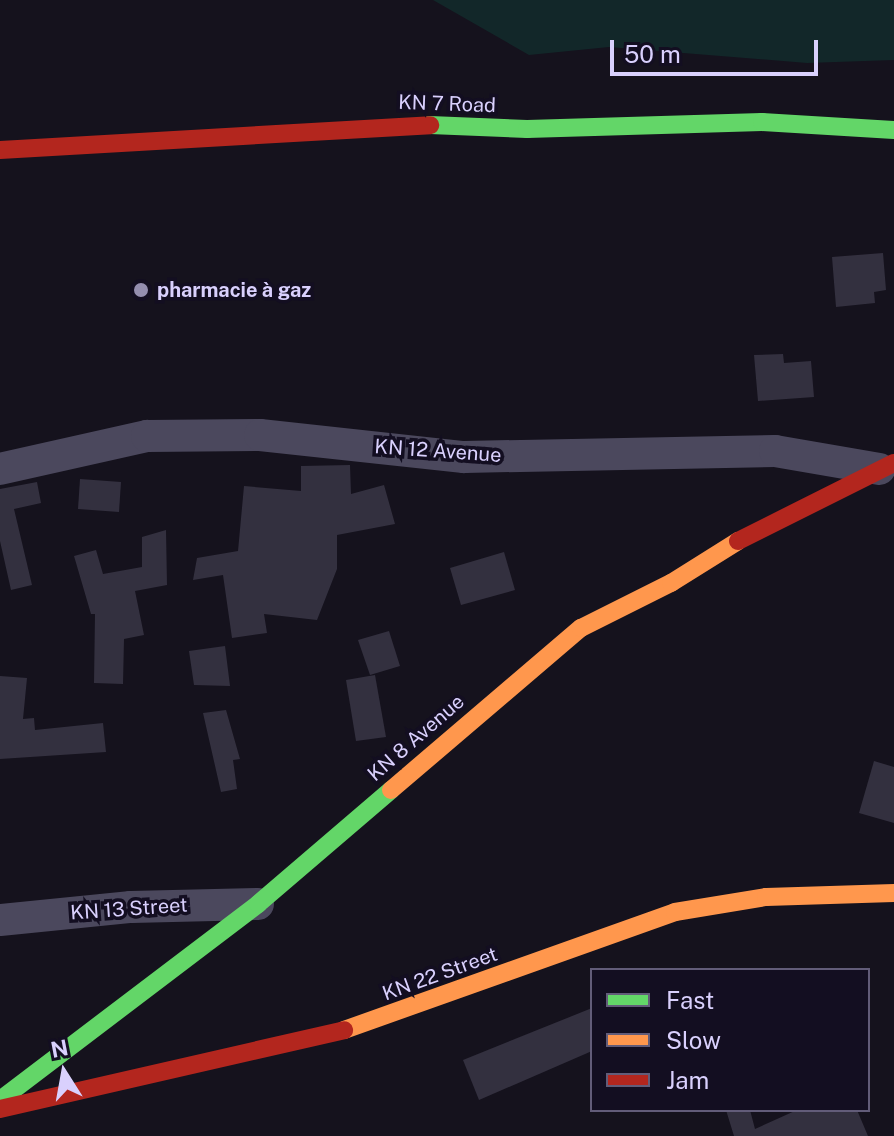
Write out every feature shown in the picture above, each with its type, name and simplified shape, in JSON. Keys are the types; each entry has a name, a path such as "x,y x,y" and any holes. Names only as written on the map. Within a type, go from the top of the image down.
{"main road":[{"name":"KN 7 Road","path":"0,150 395,124 527,129 762,122 894,130"},
{"name":"KN 8 Avenue","path":"0,1100 258,904 581,628 671,583 771,520 887,466"},
{"name":"KN 22 Street","path":"0,1109 257,1054 384,1019 675,912 766,897 894,893"}],"street":[{"name":"KN 12 Avenue","path":"0,469 147,436 260,435 464,457 775,451 887,466"},
{"name":"KN 13 Street","path":"0,920 131,907 258,904"}],"green space":[{"path":"433,0 894,0 894,60 807,63 609,47 529,55"}],"building":[{"path":"883,253 886,290 874,292 875,303 836,307 832,257"},
{"path":"783,354 784,363 811,361 814,397 758,401 754,355"},
{"path":"350,465 351,494 384,485 395,524 337,535 337,569 317,620 264,614 267,633 232,638 223,575 193,580 197,558 238,551 244,486 301,491 301,466"},
{"path":"80,479 121,482 119,512 78,509"},
{"path":"37,482 41,503 14,509 32,585 11,590 0,541 0,489"},
{"path":"166,530 167,585 135,591 144,635 124,639 123,684 94,683 95,614 91,614 74,556 96,550 103,574 142,567 142,537"},
{"path":"504,552 515,590 461,605 450,568"},
{"path":"389,631 400,666 370,675 358,640"},
{"path":"225,646 230,686 194,685 189,651"},
{"path":"375,675 386,737 356,741 346,680"},
{"path":"0,676 27,678 23,719 34,718 35,730 103,723 106,752 0,759"},
{"path":"226,710 240,759 233,760 237,789 221,792 203,713"},
{"path":"874,761 894,767 894,823 859,813"},
{"path":"590,1009 590,1052 479,1100 463,1060"},
{"path":"727,1112 751,1112 755,1129 793,1112 858,1112 868,1136 734,1136"}],"traffic: fast":[{"path":"430,125 527,129 762,122 894,130"},
{"path":"0,1100 258,904 391,790"}],"traffic: slow":[{"path":"391,790 581,628 671,583 738,541"},
{"path":"344,1030 675,912 766,897 894,893"}],"traffic: jam":[{"path":"0,150 430,125"},
{"path":"738,541 894,463"},
{"path":"0,1109 344,1030"}],"place":[{"name":"pharmacie à gaz","path":"141,290"}]}
